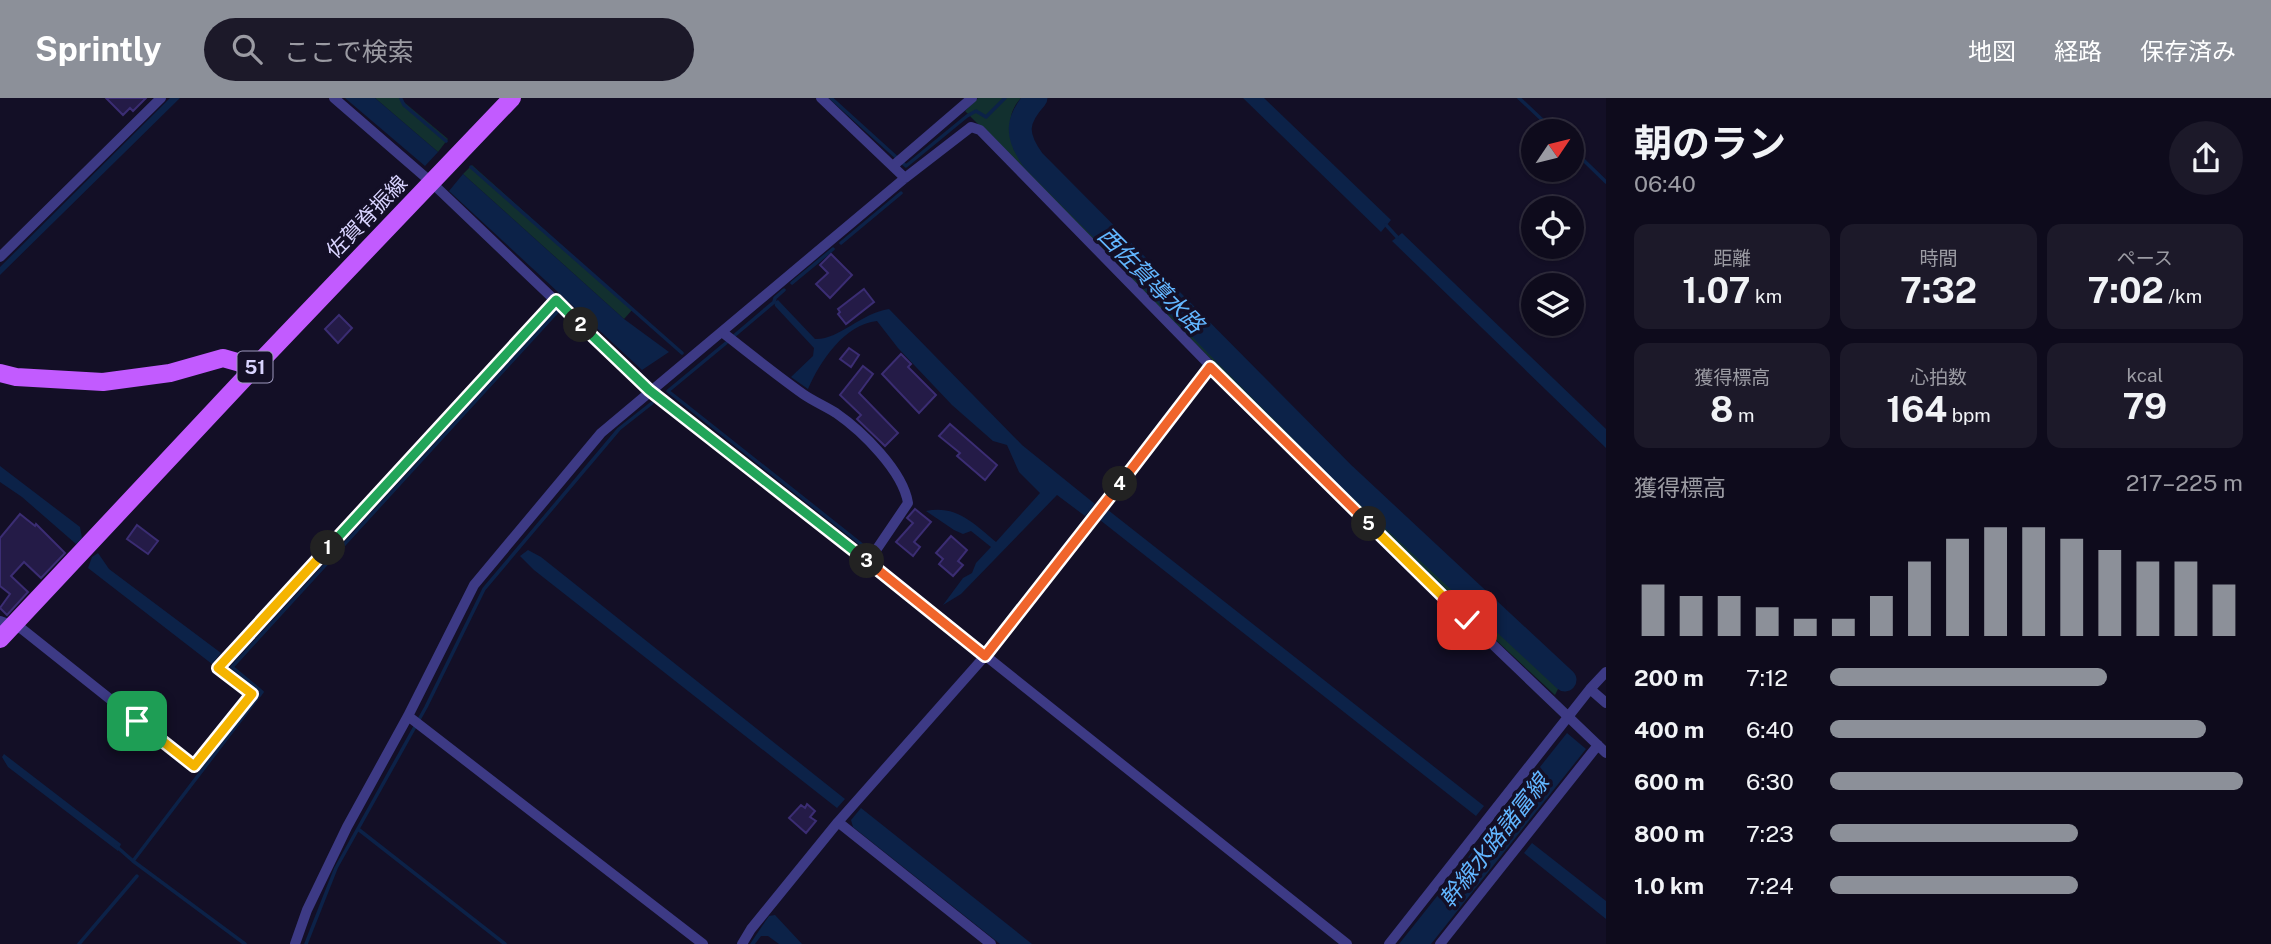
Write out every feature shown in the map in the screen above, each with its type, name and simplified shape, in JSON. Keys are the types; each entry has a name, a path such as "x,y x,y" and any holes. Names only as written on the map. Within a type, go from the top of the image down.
{"main road":[{"name":"佐賀脊振線","path":"0,639 6,623 512,98"},
{"name":"51","path":"0,373 16,377 103,382 170,373 223,358 255,367"}],"street":[{"path":"0,257 161,98"},
{"path":"334,98 431,183 649,390 1347,944"},
{"path":"821,98 905,178"},
{"path":"894,165 972,98"},
{"path":"295,944 307,910 347,827 408,716 474,585 601,433 905,178 971,127 980,130 1210,367 1416,571 1602,749 1440,944"},
{"path":"6,623 22,629 194,766 252,694 218,668 556,300"},
{"path":"722,332 864,436 884,458 899,481 907,495 908,503 868,562"},
{"path":"742,944 751,929 838,822 985,656 1210,367"},
{"path":"1389,944 1606,672"},
{"path":"1590,689 1606,703"},
{"path":"408,716 703,944"},
{"path":"838,822 991,944"}],"green space":[{"path":"375,98 399,98 448,139 438,152"},
{"path":"978,98 1021,98 1011,116 1014,150 1384,524 1559,687 1555,695 1411,561 965,111"},
{"path":"472,165 633,309 624,319 463,174"}],"water":[{"path":"170,98 180,98 0,275 0,267"},
{"path":"345,98 375,98 438,152 425,166"},
{"path":"1243,98 1264,98 1391,220 1381,232"},
{"path":"463,174 624,319 669,352 642,370 449,191"},
{"path":"1402,233 1606,429 1606,448 1392,241"},
{"path":"778,300 815,339 833,335 879,311 889,309 1022,445 1095,504 1085,516 1057,495 961,594 943,605 991,547 971,531 963,534 954,530 926,511 956,513 996,542 1040,493 1019,472 1007,445 993,441 952,405 898,348 877,321 854,329 844,336 819,367 808,389 791,377 813,356 814,348 775,306 774,302"},
{"path":"0,466 80,527 82,538 76,544 22,497 0,482"},
{"path":"1108,510 1484,806 1476,816 1100,520"},
{"path":"528,550 541,557 845,799 837,808 534,570 520,556"},
{"path":"98,553 109,569 221,653 212,664 88,568 92,557"},
{"name":"幹線水路諸富線","path":"1567,733 1586,749 1431,944 1399,944"},
{"path":"4,754 121,844 118,851 8,767 2,757"},
{"path":"861,808 1032,944 1000,944 853,827 851,820"},
{"path":"1532,843 1606,901 1606,919 1524,853"},
{"path":"775,915 802,944 779,944 768,936 761,936 755,944 750,944 769,916"}],"building":[{"path":"106,98 146,98 133,111 130,108 123,115"},
{"path":"831,254 852,275 830,298 816,284 828,273 820,265"},
{"path":"864,289 874,302 846,324 838,314 838,309"},
{"path":"339,315 352,328 338,343 325,329"},
{"path":"849,348 859,355 851,367 840,359"},
{"path":"901,354 911,364 908,367 936,395 919,413 882,374"},
{"path":"863,366 873,374 859,393 898,433 885,446 857,419 861,415 840,395"},
{"path":"950,424 997,465 985,480 957,456 960,453 939,436"},
{"path":"915,509 931,522 914,542 920,547 913,556 896,542 913,523 907,518"},
{"path":"20,514 35,526 36,524 65,553 41,578 24,562 11,576 28,592 7,615 0,608 10,594 0,586 0,538"},
{"path":"137,525 158,541 148,554 127,539"},
{"path":"951,536 967,550 958,561 963,565 953,576 939,564 943,559 936,553"},
{"path":"807,804 815,811 810,817 816,821 806,833 789,818 801,805 805,808"}],"waterway":[{"path":"831,98 906,166 967,116 976,111 986,117 1005,98"},
{"name":"西佐賀導水路","path":"1036,98 1025,113 1020,128 1023,143 1033,160 1345,475 1565,680"},
{"path":"1519,98 1541,119"},
{"path":"401,99 404,105 446,141"},
{"path":"1584,161 1606,182"},
{"path":"471,167 682,353"},
{"path":"841,243 901,193"},
{"path":"1386,225 1397,237"},
{"path":"792,283 833,249"},
{"path":"735,335 784,290"},
{"path":"245,944 133,861 262,692 232,667 567,301"},
{"path":"726,343 668,391 866,548"},
{"path":"306,944 336,868 426,707 484,589 619,429 652,403"},
{"path":"1090,510 1104,515"},
{"path":"358,829 505,944"},
{"path":"116,846 133,861"},
{"path":"79,944 137,876"}],"route":[{"path":"137,721 194,766 252,694 218,668 556,300 649,390 985,656 1210,367 1467,620"}]}
